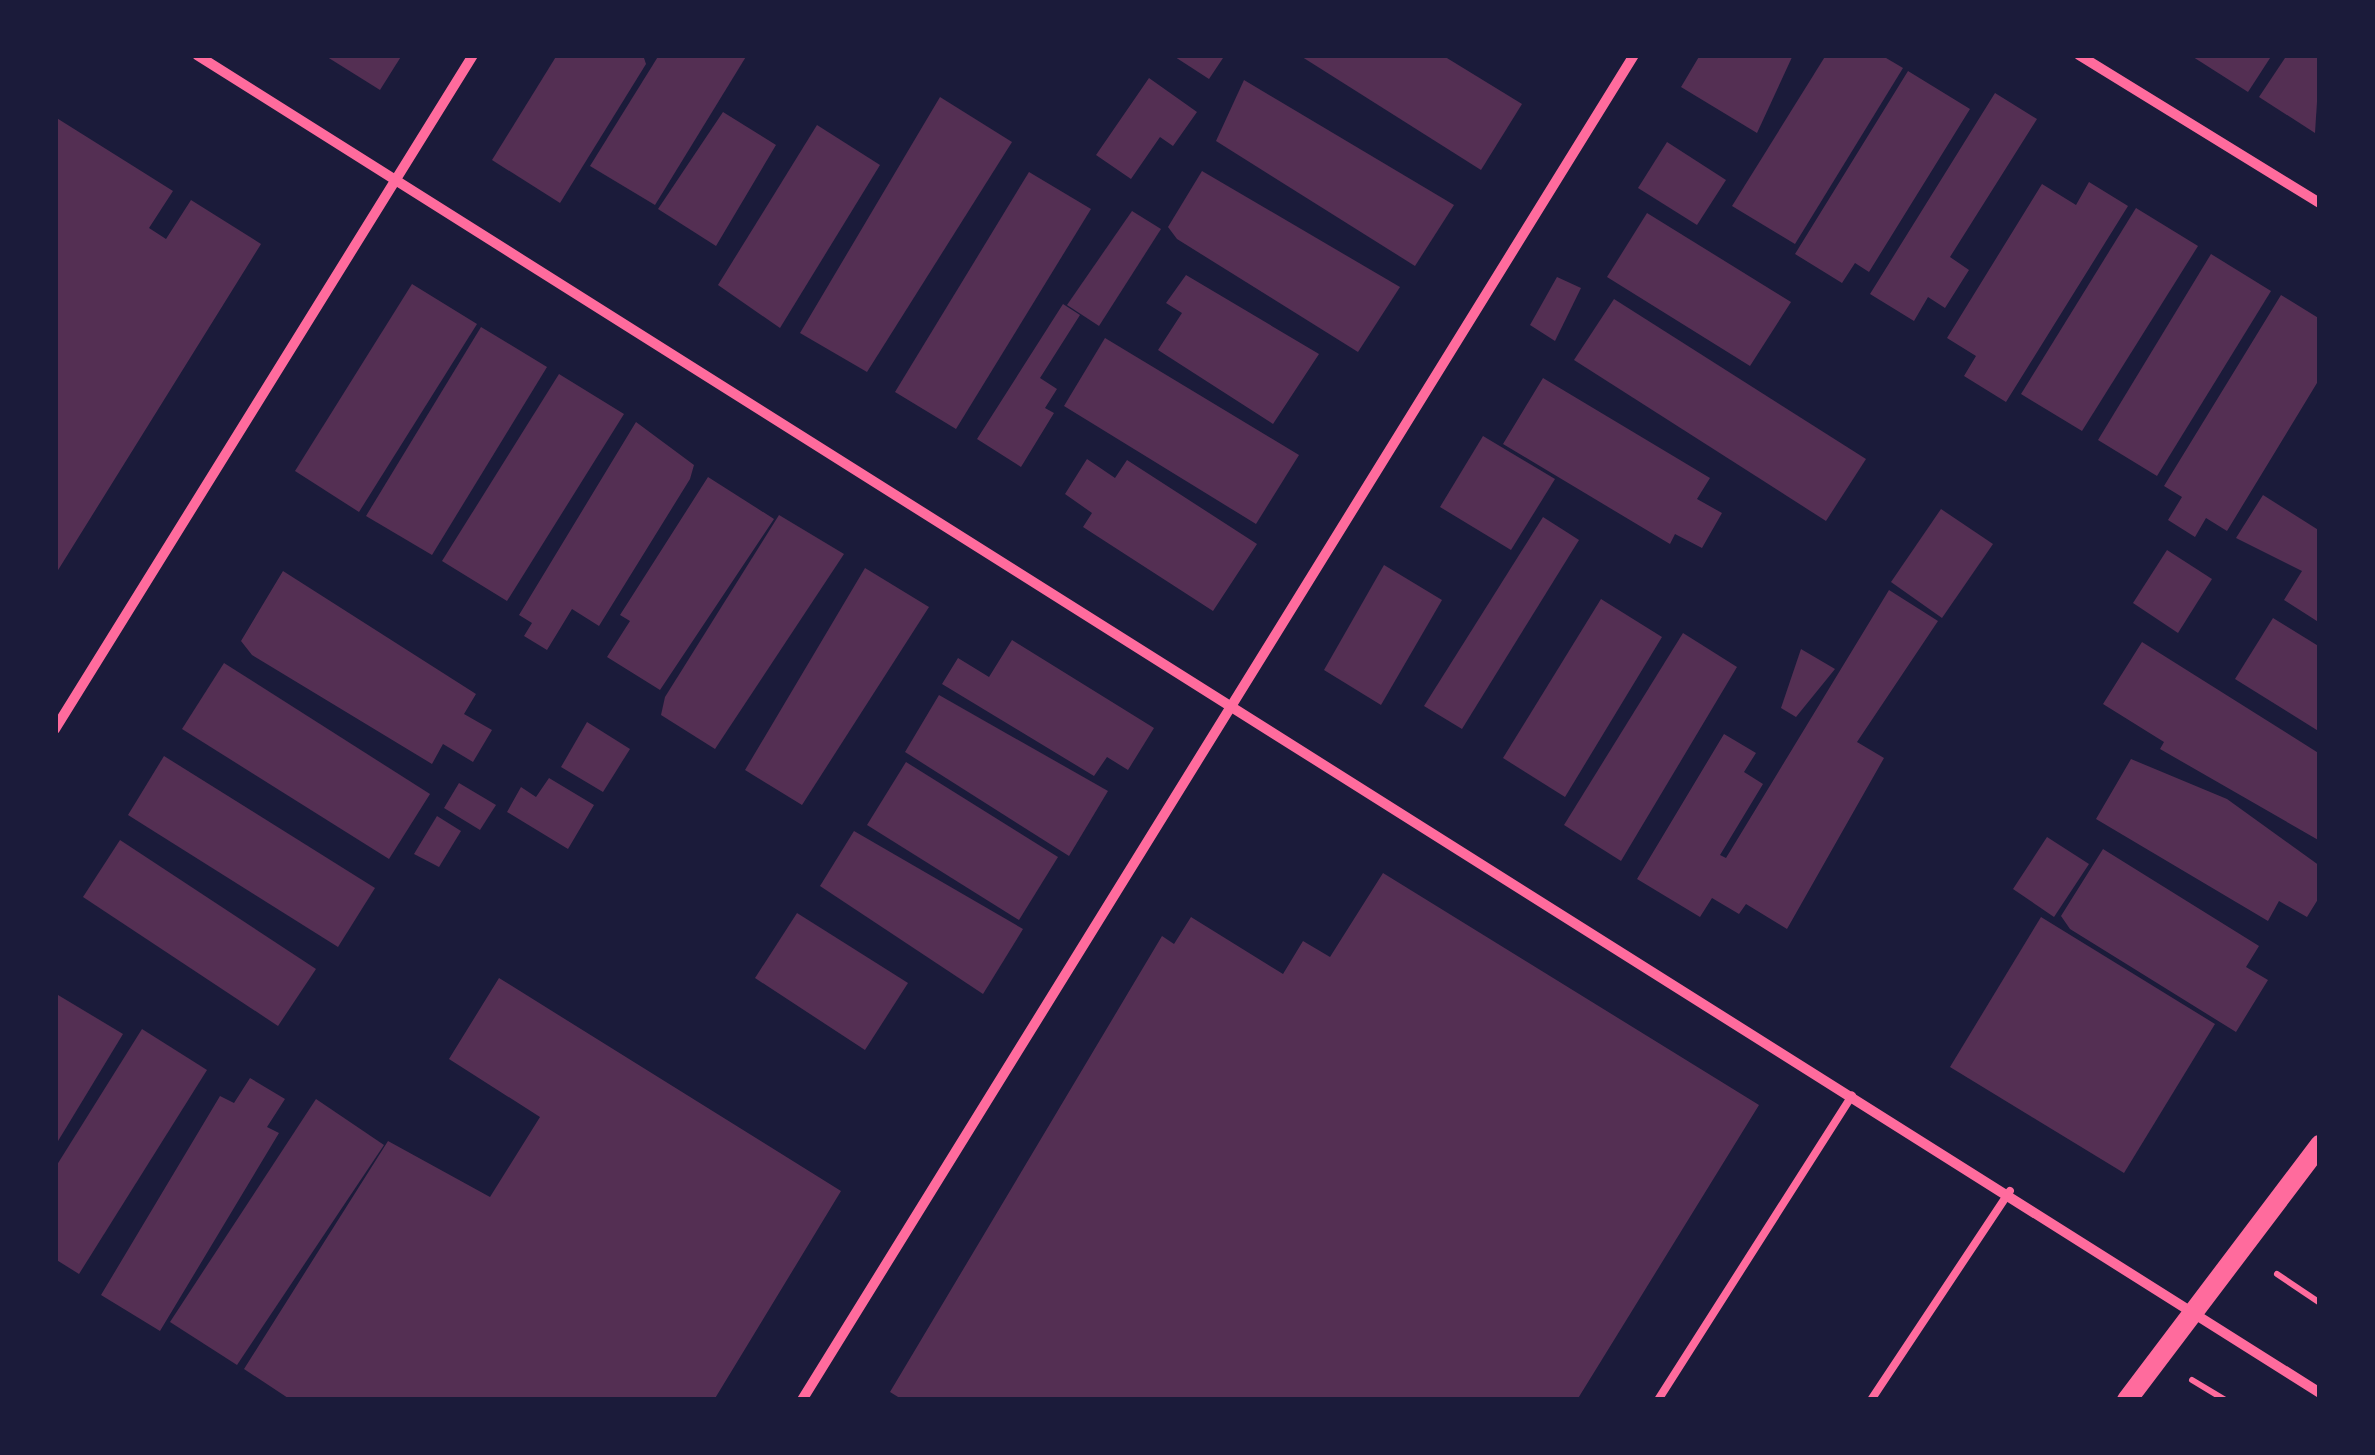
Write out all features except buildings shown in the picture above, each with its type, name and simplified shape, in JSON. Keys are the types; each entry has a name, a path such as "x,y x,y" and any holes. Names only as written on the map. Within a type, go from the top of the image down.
{"main road":[{"path":"2127,1400 2320,1145"}],"street":[{"path":"197,55 400,176 2010,1191 2196,1309 2320,1394"},
{"path":"55,729 474,55"},
{"path":"802,1400 1634,55"},
{"path":"2079,55 2320,203"}],"lane":[{"path":"1658,1400 1854,1094"},
{"path":"1871,1400 2010,1191"}],"path":[{"path":"2277,1274 2320,1303"},
{"path":"2192,1380 2225,1400"}]}
